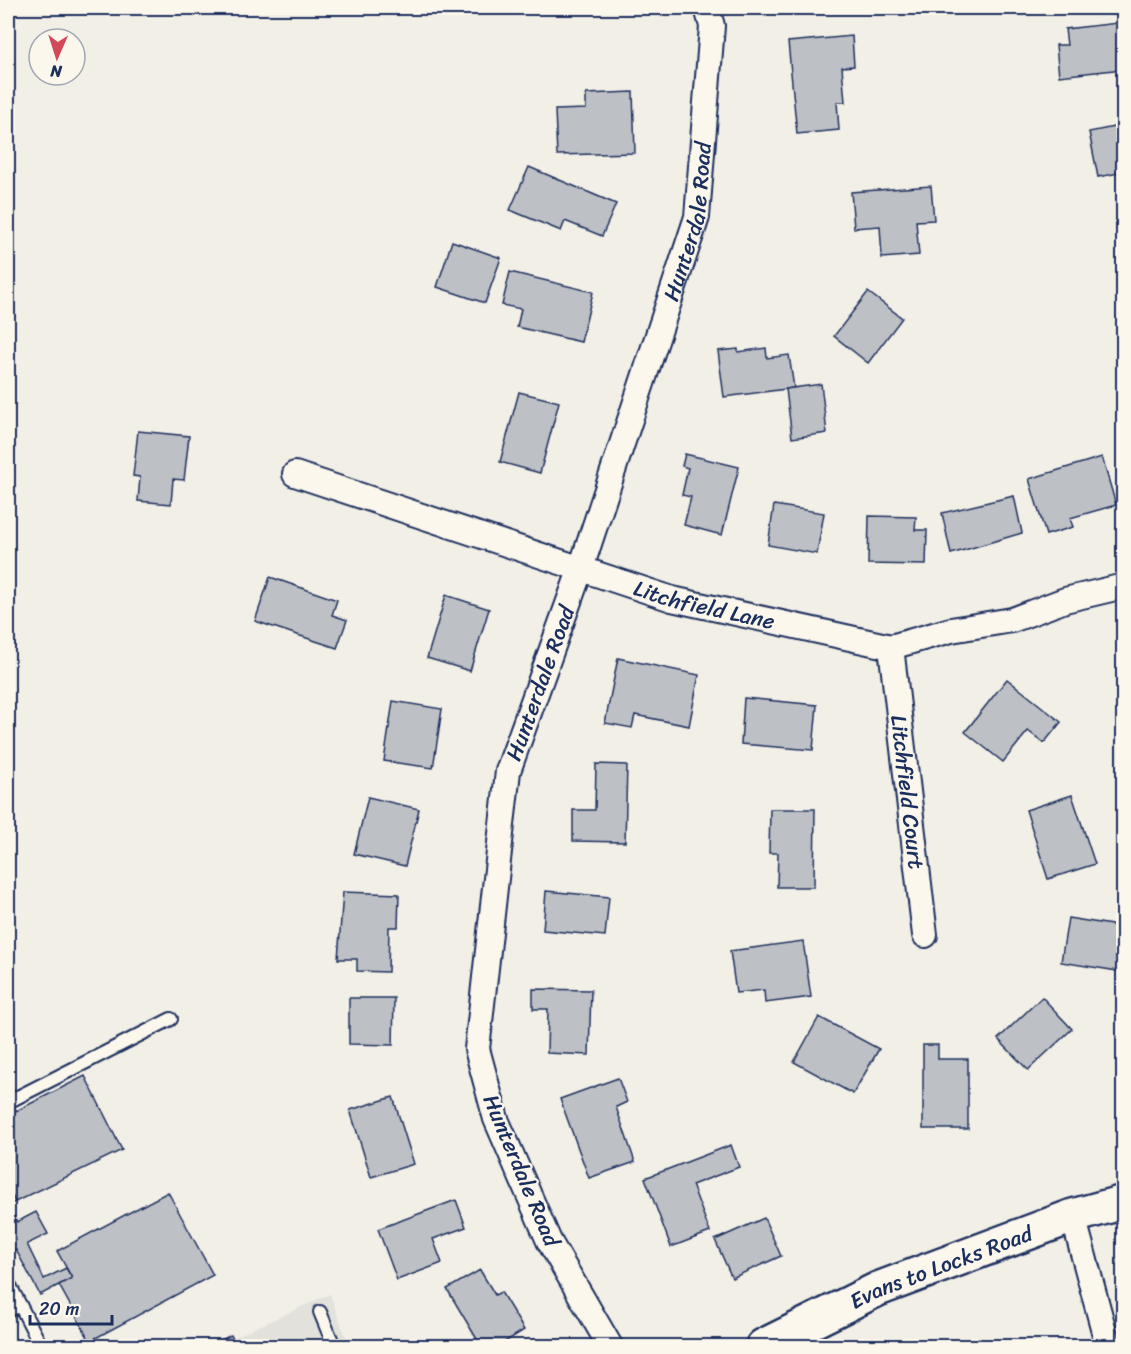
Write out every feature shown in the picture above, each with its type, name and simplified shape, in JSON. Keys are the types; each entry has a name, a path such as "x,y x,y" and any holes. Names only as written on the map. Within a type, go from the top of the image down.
{"street":[{"name":"Hunterdale Road","path":"610,1347 549,1241 496,1119 477,1049 508,771 581,568 697,217 712,26 707,8"},
{"name":"Litchfield Lane","path":"295,474 672,599 891,647 951,630 1012,620 1065,600 1124,586"},
{"name":"Litchfield Court","path":"891,647 925,935"},
{"name":"Evans to Locks Road","path":"763,1347 878,1289 1073,1216 1124,1202"},
{"path":"1073,1216 1108,1347"}],"lane":[{"path":"8,1102 171,1019"},
{"path":"8,1282 42,1347"},
{"path":"8,1311 20,1305"},
{"path":"320,1312 334,1347"}],"shaded area":[{"path":"330,1294 349,1346 215,1346"}],"building":[{"path":"788,8 835,8 836,10 788,14"},
{"path":"1118,23 1123,69 1059,76 1056,45 1067,45 1065,29"},
{"path":"852,36 854,66 842,67 845,102 837,102 839,130 797,134 788,42"},
{"path":"633,92 635,153 557,155 555,110 586,109 586,94"},
{"path":"8,96 15,119 8,121"},
{"path":"1124,125 1124,172 1098,177 1089,132"},
{"path":"529,167 616,204 602,236 565,221 561,231 510,210"},
{"path":"931,186 934,220 916,221 919,255 882,258 880,226 854,228 851,192"},
{"path":"452,241 501,258 485,303 437,287"},
{"path":"510,272 593,292 581,342 517,327 521,309 502,305"},
{"path":"868,292 902,318 868,363 834,336"},
{"path":"766,348 767,358 789,355 794,388 724,397 718,351 738,349 738,352"},
{"path":"821,384 827,433 792,438 786,389"},
{"path":"519,392 559,402 540,473 500,462"},
{"path":"138,431 189,436 184,480 173,479 171,504 138,501 140,477 133,476"},
{"path":"685,454 739,467 722,535 684,525 691,497 682,495 688,468 682,466"},
{"path":"1102,457 1116,505 1070,518 1073,527 1046,535 1029,479"},
{"path":"1014,496 1022,533 951,554 942,513"},
{"path":"774,505 824,513 817,554 768,545"},
{"path":"869,516 916,517 915,530 927,530 926,565 868,564"},
{"path":"270,577 337,600 332,615 347,620 337,648 255,621"},
{"path":"446,595 489,609 470,671 427,658"},
{"path":"618,658 699,675 689,726 635,715 632,728 605,723"},
{"path":"1007,679 1061,722 1044,743 1028,731 1003,762 965,732"},
{"path":"744,698 817,705 813,750 741,744"},
{"path":"393,701 442,709 433,768 384,761"},
{"path":"596,764 627,765 625,842 573,841 573,810 595,810"},
{"path":"1072,795 1095,864 1048,879 1026,810"},
{"path":"368,797 419,809 405,866 354,854"},
{"path":"770,809 815,809 814,887 777,887 778,853 769,853"},
{"path":"546,891 609,897 605,936 543,930"},
{"path":"343,892 399,894 398,927 389,927 388,972 357,971 357,959 338,959"},
{"path":"1068,918 1124,927 1124,972 1061,962"},
{"path":"803,941 811,997 765,1003 764,990 736,993 730,951"},
{"path":"533,989 591,990 589,1055 547,1053 548,1009 533,1009"},
{"path":"1042,997 1072,1029 1028,1070 998,1039"},
{"path":"349,998 394,998 393,1045 349,1044"},
{"path":"819,1017 879,1049 853,1094 794,1062"},
{"path":"923,1045 938,1045 938,1059 968,1059 968,1129 923,1129"},
{"path":"85,1076 122,1150 15,1202 8,1188 8,1115"},
{"path":"618,1078 627,1102 616,1107 635,1162 589,1178 560,1099"},
{"path":"393,1097 414,1164 371,1177 350,1110"},
{"path":"731,1145 739,1167 692,1185 710,1232 671,1247 645,1178"},
{"path":"8,1188 15,1202 8,1206"},
{"path":"168,1192 213,1275 90,1341 59,1285 72,1278 57,1251"},
{"path":"456,1200 466,1227 433,1239 442,1263 397,1280 378,1229"},
{"path":"8,1206 17,1222 36,1212 48,1234 27,1244 44,1279 66,1268 72,1278 40,1295 16,1250 8,1254"},
{"path":"764,1218 781,1256 732,1278 715,1240"},
{"path":"480,1270 495,1295 501,1292 524,1330 503,1343 505,1346 481,1346 447,1289"},
{"path":"231,1335 237,1346 210,1346"}]}
